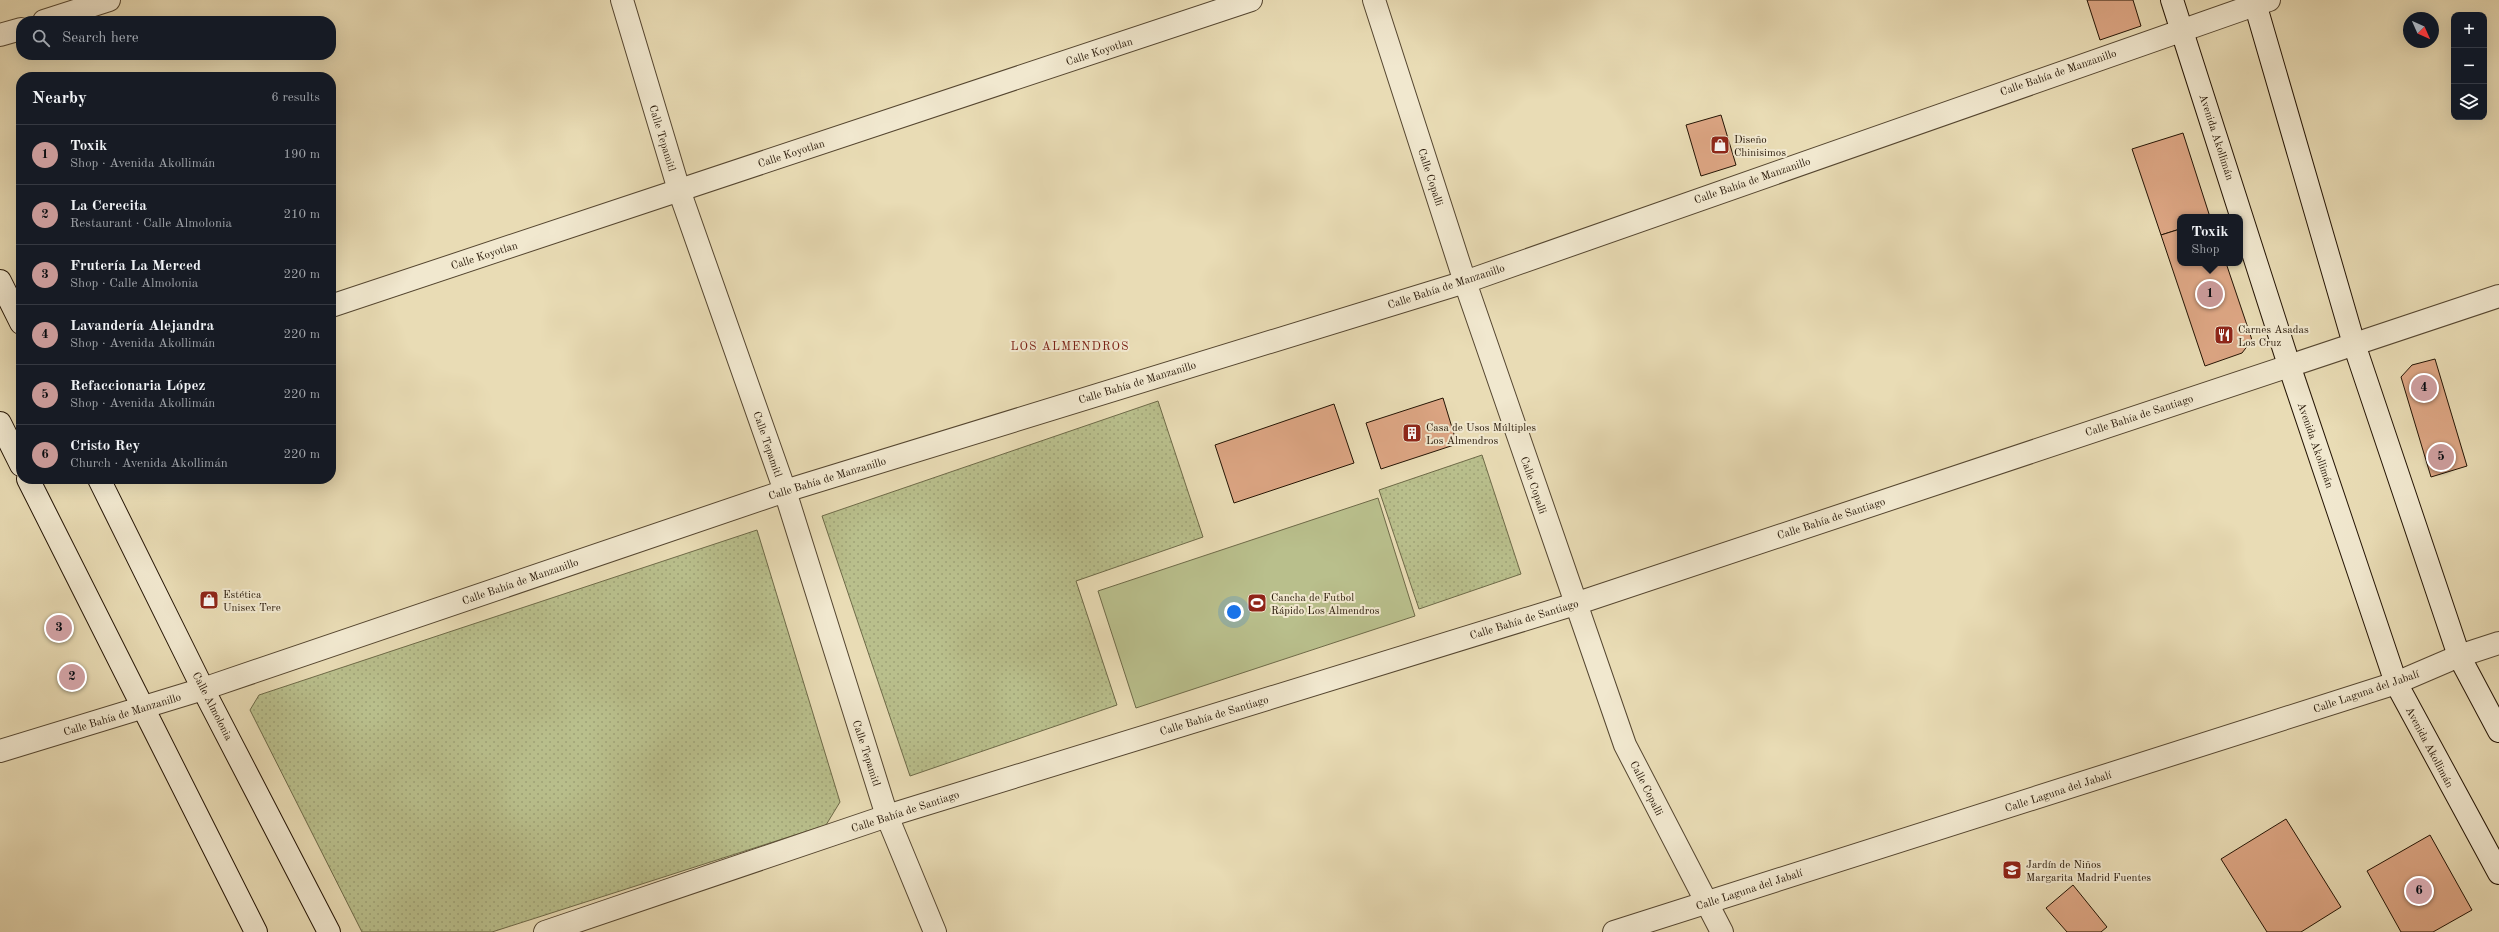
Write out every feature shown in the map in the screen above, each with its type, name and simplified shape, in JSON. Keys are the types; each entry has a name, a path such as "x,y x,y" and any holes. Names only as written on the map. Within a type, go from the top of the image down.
{"street":[{"path":"59,16 109,0"},
{"name":"Calle Tepamitl","path":"622,0 679,190 785,490 887,816 935,932"},
{"name":"Calle Koyotlan","path":"336,304 1251,0"},
{"name":"Calle Copalli","path":"1374,0 1465,282 1575,604 1626,745 1722,932"},
{"name":"Avenida Akollimán","path":"2172,0 2241,214"},
{"path":"2260,1 2354,344 2459,656 2499,731"},
{"name":"Calle Bahía de Manzanillo","path":"0,751 203,689 785,490 1465,282 2260,1"},
{"path":"0,35 16,30"},
{"name":"Avenida Akollimán","path":"2243,221 2289,365 2396,683 2499,873"},
{"path":"0,281 16,313"},
{"name":"Calle Bahía de Santiago","path":"545,932 887,816 1575,604 2499,296"},
{"path":"0,423 16,455"},
{"path":"31,484 256,932"},
{"name":"Calle Almolonia","path":"101,484 203,689 329,932"},
{"name":"Calle Laguna del Jabalí","path":"1614,932 2396,683 2459,656 2499,643"}],"green space":[{"path":"1158,401 1203,537 1076,581 1117,705 910,776 822,516"},
{"path":"1482,455 1521,574 1419,609 1379,490"},
{"name":"Cancha de Futbol Rápido Los Almendros","path":"1378,498 1415,616 1136,708 1098,591"},
{"path":"757,530 840,802 826,825 492,932 362,932 250,710 259,695"}],"building":[{"path":"2087,0 2133,0 2141,26 2100,40"},
{"path":"1721,115 1736,165 1701,176 1686,125"},
{"path":"2183,133 2209,214 2177,214 2177,230 2161,235 2132,149"},
{"path":"2177,230 2177,266 2227,266 2252,340 2242,353 2205,366 2161,235"},
{"path":"2435,359 2467,466 2431,477 2401,377 2412,365"},
{"name":"Casa de Usos Múltiples Los Almendros","path":"1443,398 1457,444 1381,469 1366,423"},
{"path":"1334,404 1354,463 1234,503 1215,445"},
{"path":"2286,819 2341,907 2301,932 2267,932 2221,859"},
{"path":"2430,835 2472,910 2433,932 2401,932 2367,871"},
{"path":"2073,885 2107,927 2101,932 2067,932 2046,908"}],"place":[{"name":"Diseño Chinisimos","path":"1720,145"},
{"name":"Toxik","path":"2210,294"},
{"name":"Carnes Asadas Los Cruz","path":"2224,335"},
{"name":"Lavandería Alejandra","path":"2424,388"},
{"name":"Casa de Usos Múltiples Los Almendros","path":"1412,433"},
{"name":"Refaccionaria López","path":"2441,457"},
{"name":"Estética Unisex Tere","path":"209,600"},
{"name":"Cancha de Futbol Rápido Los Almendros","path":"1257,603"},
{"name":"Frutería La Merced","path":"59,628"},
{"name":"La Cerecita","path":"72,677"},
{"name":"Jardín de Niños Margarita Madrid Fuentes","path":"2012,870"},
{"name":"Cristo Rey","path":"2419,891"}],"district":[{"name":"LOS ALMENDROS","path":"1070,346"}]}
